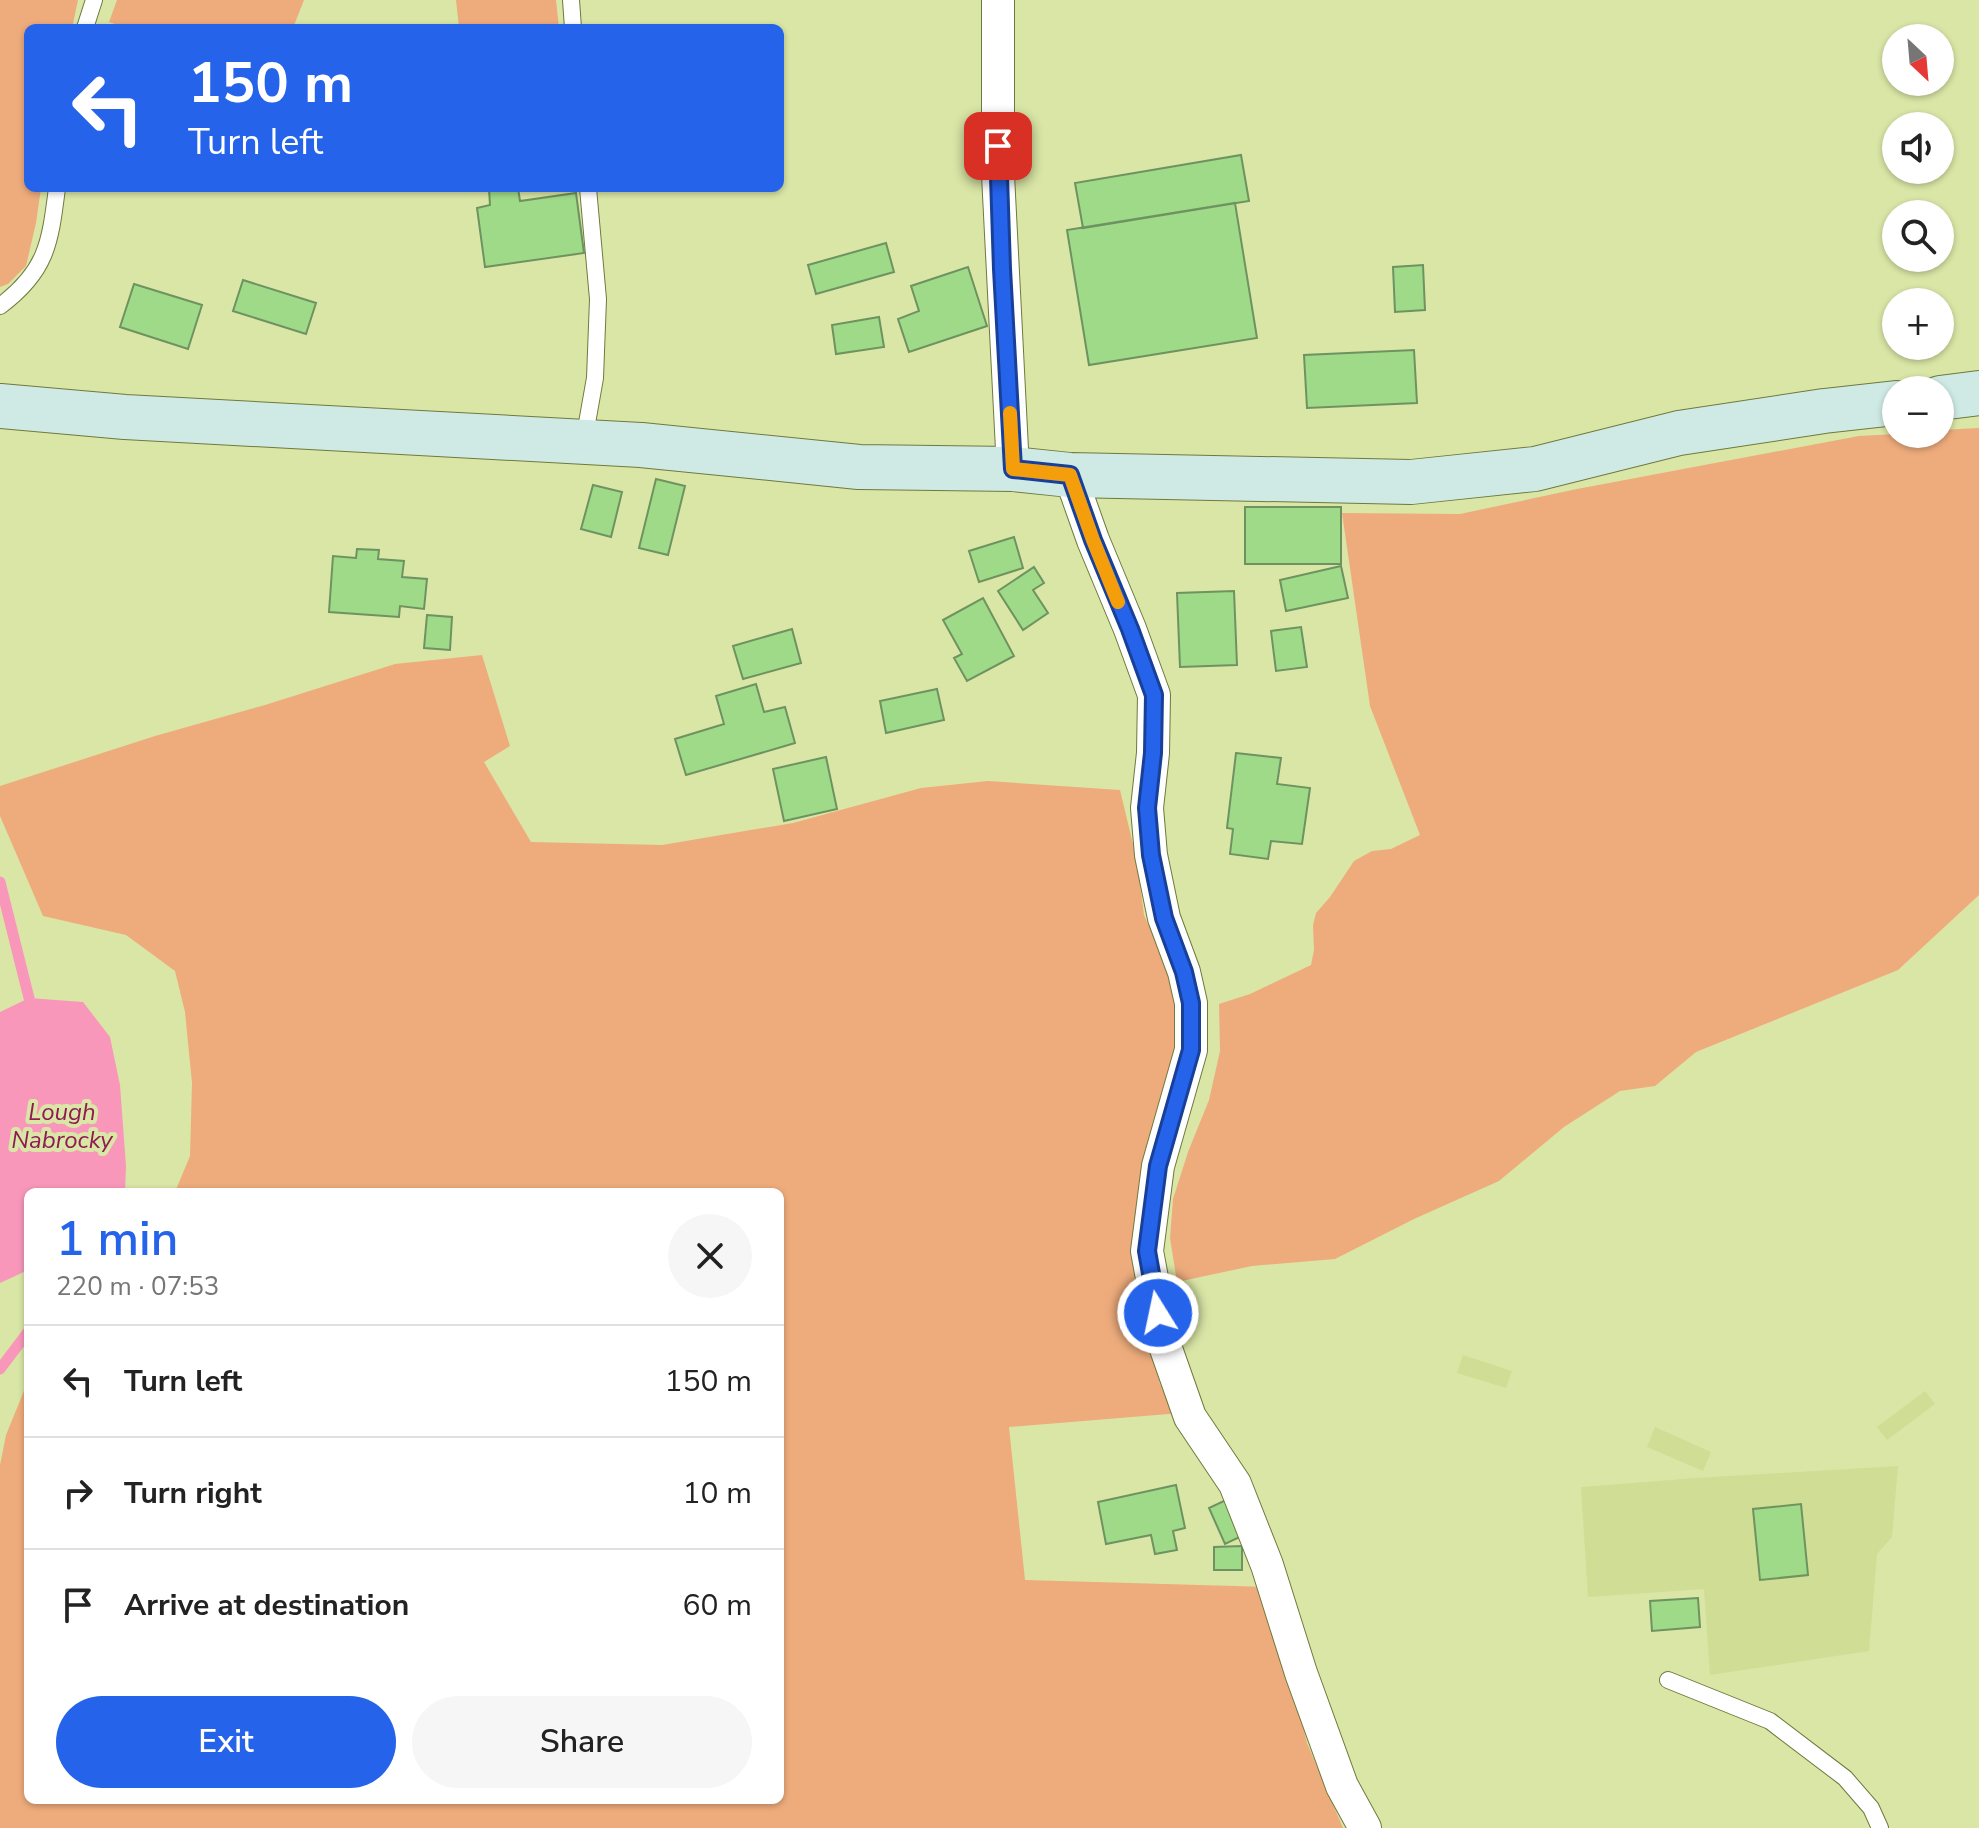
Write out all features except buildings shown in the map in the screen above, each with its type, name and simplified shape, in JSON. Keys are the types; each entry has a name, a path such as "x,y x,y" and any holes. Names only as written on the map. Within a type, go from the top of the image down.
{"street":[{"path":"998,0 998,175 1013,469"},
{"path":"1954,396 1979,393"},
{"path":"0,406 125,417 641,445 859,467 1411,482 1535,469 1679,433 1882,405"},
{"path":"1070,475 1154,695 1153,753 1147,808 1151,855 1164,918 1184,972 1191,1003 1191,1050 1158,1166 1147,1251 1164,1343 1190,1417 1235,1484 1267,1565 1301,1673 1342,1786 1365,1828"}],"lane":[{"path":"86,24 94,0"},
{"path":"571,0 573,24"},
{"path":"0,306 27,283 41,263 52,227 56,192"},
{"path":"584,442 595,378 598,299 588,192"},
{"path":"1668,1680 1770,1721 1845,1778 1871,1808 1880,1828"}],"shaded area":[{"path":"0,0 78,0 73,24 24,24 24,192 40,192 26,266 8,284 0,287"},
{"path":"117,0 304,0 295,24 109,22"},
{"path":"456,0 556,0 559,24 459,24"},
{"path":"1979,428 1979,895 1898,970 1696,1052 1655,1086 1620,1091 1564,1127 1499,1181 1335,1259 1252,1266 1177,1282 1170,1238 1173,1199 1209,1100 1220,1051 1219,1004 1250,994 1311,965 1316,913 1354,861 1372,851 1391,849 1420,835 1370,706 1342,513 1460,514 1859,436 1882,435 1882,448 1954,448 1954,429"},
{"path":"482,655 510,746 484,762 531,842 662,845 793,823 921,788 988,781 1120,790 1137,861 1144,915 1167,967 1180,1012 1179,1052 1134,1235 1138,1303 1160,1384 1181,1413 1009,1427 1025,1580 1269,1587 1307,1743 1343,1828 0,1828 0,1465 6,1435 24,1391 24,1804 784,1804 784,1188 177,1188 190,1156 192,1083 185,1012 175,971 126,935 43,916 0,816 0,786 395,664"},
{"path":"1463,1355 1512,1371 1506,1388 1457,1373"},
{"path":"1925,1391 1935,1404 1887,1440 1877,1427"},
{"path":"1655,1427 1711,1452 1703,1471 1647,1447"},
{"path":"1898,1466 1892,1537 1877,1554 1869,1651 1710,1675 1704,1589 1588,1597 1581,1487"}],"water":[{"name":"Lough Nabrocky","path":"29,998 83,1002 110,1037 120,1085 126,1166 125,1188 24,1188 24,1272 0,1283 0,1012"}],"waterway":[{"path":"0,882 29,998"},
{"path":"0,1369 24,1337"}],"slow traffic":[{"path":"1010,413 1013,469 1070,475 1118,602"}],"route":[{"path":"998,146 1013,469 1070,475 1154,695 1153,753 1147,808 1151,855 1164,918 1184,972 1191,1003 1191,1050 1158,1166 1147,1251 1158,1313"}]}
